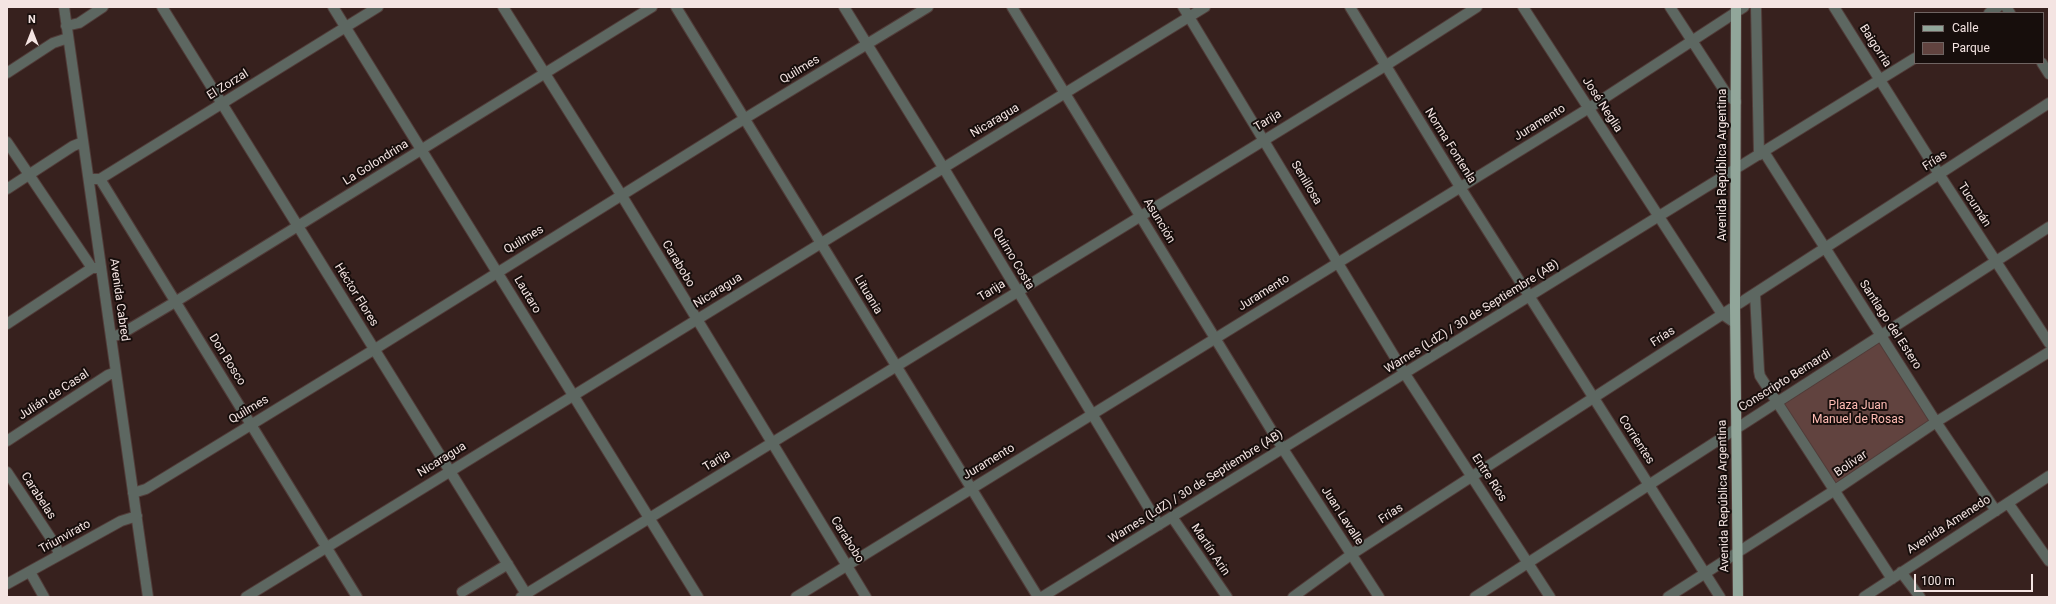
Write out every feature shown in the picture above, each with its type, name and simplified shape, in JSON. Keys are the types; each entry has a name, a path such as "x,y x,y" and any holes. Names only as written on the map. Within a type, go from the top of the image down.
{"main road":[{"name":"Avenida República Argentina","path":"1736,10 1735,323 1739,551 1738,597"}],"street":[{"name":"Avenida Cabred","path":"64,7 89,180 97,268 111,337 148,597"},
{"path":"66,26 79,23 103,7"},
{"name":"Héctor Flores","path":"162,7 508,564 525,596"},
{"name":"Lautaro","path":"333,7 698,597"},
{"name":"El Zorzal","path":"89,180 100,179 378,7"},
{"name":"Carabobo","path":"503,7 622,196 696,320 866,597"},
{"name":"La Golondrina","path":"111,337 121,334 176,302 652,7"},
{"name":"Lituania","path":"676,7 970,489 1038,597"},
{"name":"Quirno Costa","path":"844,7 943,167 1159,525"},
{"name":"Quilmes","path":"133,493 146,489 375,349 744,119 928,7"},
{"name":"Asunción","path":"1012,7 1283,449"},
{"name":"Senillosa","path":"1183,7 1339,262 1405,374"},
{"name":"Nicaragua","path":"246,597 327,549 450,471 1205,7"},
{"name":"Norma Fontenla","path":"1350,7 1529,298"},
{"name":"Tarija","path":"525,596 1263,139 1385,66 1477,7"},
{"name":"José Neglia","path":"1523,7 1658,218 1722,314"},
{"path":"1670,7 1726,93 1736,102"},
{"name":"Juramento","path":"796,597 1589,108 1692,42 1736,10 1744,7"},
{"path":"1756,7 1762,153"},
{"name":"Baigorria","path":"1834,7 1880,80"},
{"path":"7,73 53,43 68,38"},
{"name":"Warnes (LdZ) / 30 de Septiembre (AB)","path":"1042,597 1529,298 1914,59"},
{"path":"2043,64 2049,74"},
{"name":"Tucumán","path":"1880,80 2049,343"},
{"name":"Frías","path":"1293,597 1352,554 1722,314 1826,249 2049,103"},
{"path":"7,142 29,175 97,268 7,324"},
{"path":"7,189 72,146 83,142"},
{"name":"Santiago del Estero","path":"1762,153 1826,249 1936,422 1996,510"},
{"name":"Don Bosco","path":"100,179 357,597"},
{"name":"Conscripto Bernardi","path":"1475,597 2049,227"},
{"path":"1755,294 1759,371 1892,579"},
{"name":"Corrientes","path":"1529,298 1720,597"},
{"path":"1722,314 1735,323"},
{"name":"Bolívar","path":"1668,597 1835,490 1936,422 2049,352"},
{"name":"Julián de Casal","path":"7,441 108,375 116,372"},
{"name":"Entre Ríos","path":"1405,374 1550,597"},
{"name":"Juan Lavalle","path":"1283,449 1379,597"},
{"name":"Carabelas","path":"7,472 56,546 59,555"},
{"name":"Avenida Amenedo","path":"1864,597 2049,476"},
{"path":"2008,503 2049,561"},
{"name":"Triunvirato","path":"7,584 121,521 137,516"},
{"name":"Martín Arin","path":"1172,517 1227,597"},
{"path":"462,592 508,564"},
{"path":"30,572 44,597"},
{"path":"1901,572 1920,597"}],"green space":[{"name":"Plaza Juan Manuel de Rosas","path":"1880,342 1932,422 1836,484 1784,404"}]}
